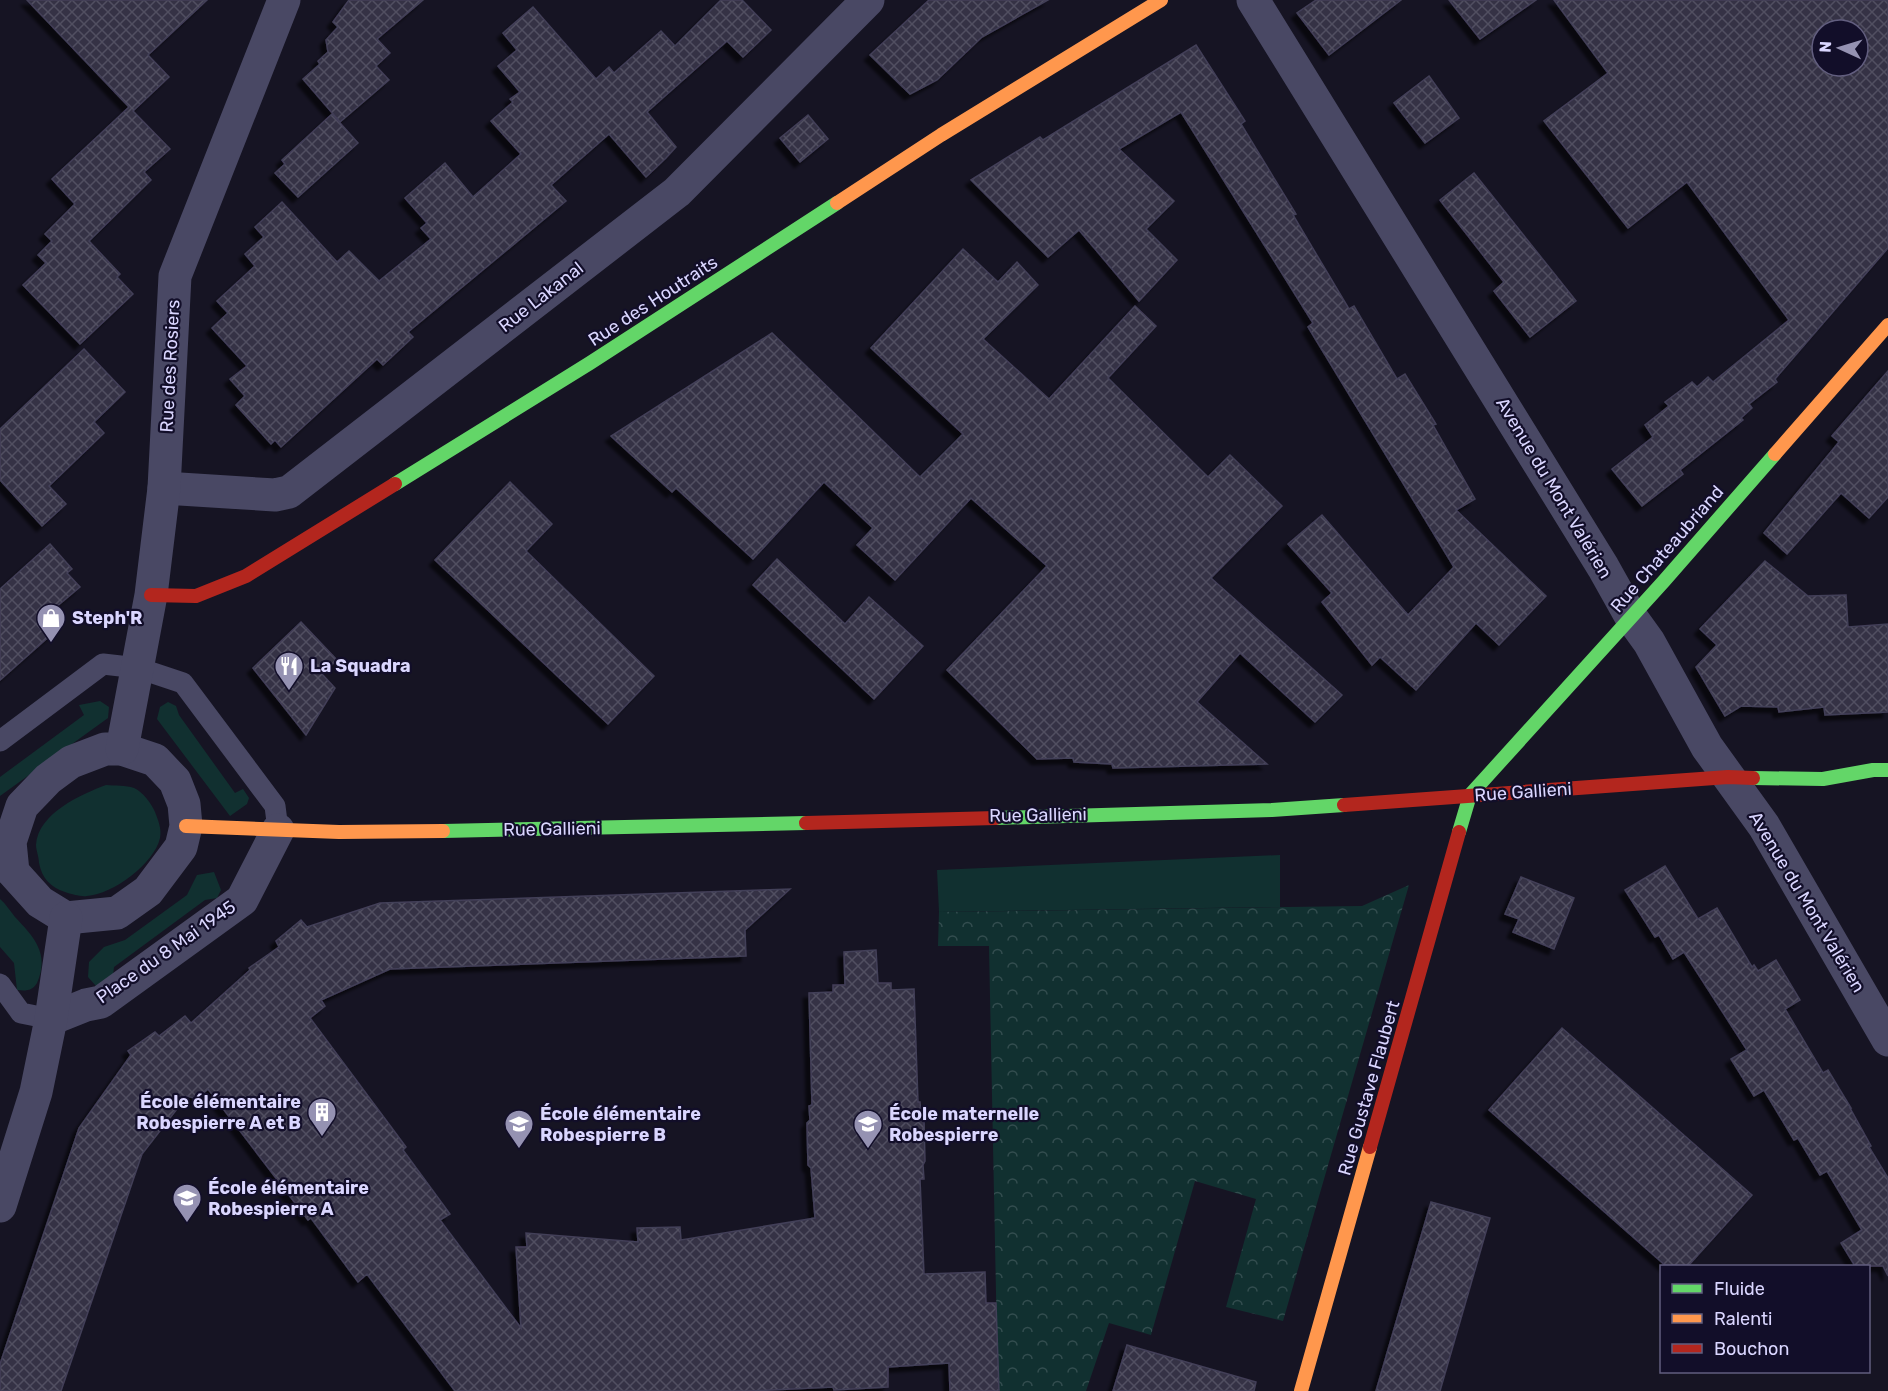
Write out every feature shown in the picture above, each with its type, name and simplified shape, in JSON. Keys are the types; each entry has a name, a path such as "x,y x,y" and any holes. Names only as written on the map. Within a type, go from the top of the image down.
{"street":[{"name":"Rue des Rosiers","path":"122,749 151,595 165,488 175,276 284,0"},
{"name":"Rue Lakanal","path":"165,488 275,495 289,492 677,192 868,0"},
{"name":"Rue des Houtraits","path":"151,595 196,596 246,576 590,363 941,135 1161,0"},
{"name":"Avenue du Mont Valérien","path":"1252,0 1597,557 1631,618 1649,642 1707,747 1764,826 1888,1040"},
{"name":"Rue Chateaubriand","path":"1470,795 1631,618 1888,324"},
{"path":"105,749 122,749 155,760 175,781 184,804 186,826 181,847 148,891 117,913 66,918 40,902 13,872 5,842 22,806 48,779 71,762 105,749"},
{"name":"Rue Gallieni","path":"186,826 339,832 535,830 1272,810 1728,777 1823,779 1873,770 1888,770"},
{"name":"Rue Gustave Flaubert","path":"1301,1391 1470,795"},
{"name":"Place du 8 Mai 1945","path":"51,1019 86,1005 101,1002 242,900 278,830"},
{"path":"0,1206 36,1092 51,1019 66,918"}],"lane":[{"path":"0,741 103,664 138,668 183,683 274,807 278,830"},
{"path":"0,984 21,1013 51,1019"}],"green space":[{"path":"100,701 109,707 108,718 0,796 0,777 84,715 79,705"},
{"path":"168,702 176,706 179,715 235,793 243,789 249,798 247,804 230,816 157,719 160,707"},
{"path":"106,785 134,788 146,798 155,812 160,828 160,838 156,848 150,858 131,876 109,890 85,896 60,890 51,885 40,868 36,845 39,834 44,823 63,806"},
{"path":"1280,855 1280,907 939,912 937,870"},
{"path":"214,872 221,890 217,898 205,900 114,967 112,984 96,986 88,977 89,962 104,947 125,940 187,895 197,875"},
{"path":"1409,885 1283,1321 1226,1307 1256,1199 1195,1181 1151,1335 1109,1323 1086,1391 998,1391 989,946 938,946 939,912 1362,906"},
{"path":"0,899 34,939 41,955 41,973 37,983 29,990 17,990 14,963 0,947"}],"building":[{"path":"27,0 207,0 148,55 169,77 133,111 170,149 144,172 151,180 89,241 120,274 117,277 133,294 80,344 23,285 46,263 38,255 52,241 45,234 75,204 52,179 129,107"},
{"path":"349,0 423,0 377,39 390,53 376,66 389,80 340,122 303,79 320,64 318,61 328,52 326,40 338,27 333,22"},
{"path":"721,0 742,0 771,30 743,57 727,41 647,112 676,147 666,158 646,177 609,134 551,185 566,201 408,332 413,337 383,365 377,359 281,447 275,440 271,444 236,405 245,396 230,379 247,366 212,328 228,313 217,301 255,266 245,254 264,237 255,227 282,202 337,262 349,251 379,281 431,239 421,228 427,223 405,198 445,163 473,197 521,154 491,121 513,102 510,99 520,92 498,66 517,50 503,33 533,7 596,79 609,67 614,73 661,31 675,46"},
{"path":"929,0 1048,0 982,37 937,80 910,94 870,55"},
{"path":"1316,0 1401,0 1329,55 1297,13"},
{"path":"1449,0 1536,0 1480,39"},
{"path":"1554,0 1888,0 1888,248 1775,379 1777,382 1749,404 1752,408 1741,418 1743,420 1680,470 1683,474 1642,506 1612,469 1653,437 1645,425 1669,406 1665,402 1692,382 1697,387 1708,377 1713,382 1789,320 1687,182 1628,228 1544,121 1608,73"},
{"path":"1196,45 1245,121 1241,124 1296,214 1293,215 1349,309 1354,306 1397,379 1405,374 1436,424 1433,425 1475,499 1456,510 1546,596 1499,645 1476,623 1416,690 1380,657 1372,665 1322,602 1332,593 1288,544 1322,515 1408,615 1454,567 1308,327 1313,323 1181,112 1119,149 1174,201 1146,229 1177,260 1139,301 1079,230 1048,257 971,180 1040,137 1043,140"},
{"path":"1429,76 1459,118 1425,143 1394,103"},
{"path":"332,114 358,143 298,197 275,173 285,164 282,160"},
{"path":"808,115 828,139 800,162 780,138"},
{"path":"1474,173 1576,301 1530,337 1494,291 1504,282 1440,200"},
{"path":"963,249 998,282 1017,262 1038,285 983,339 1049,399 1135,306 1156,326 1108,378 1208,477 1230,455 1282,506 1211,578 1342,695 1315,722 1240,653 1197,702 1267,764 1113,768 1112,764 1074,762 1073,758 1037,759 947,670 1047,566 971,498 895,580 857,545 873,528 824,482 753,559 676,488 672,492 611,436 772,333 920,477 963,434 871,348"},
{"path":"84,349 125,392 94,422 104,433 49,486 66,504 42,526 0,480 0,429"},
{"path":"1888,371 1888,497 1869,518 1841,493 1787,554 1764,533 1839,442 1832,436"},
{"path":"510,482 552,524 526,551 654,676 608,724 435,560"},
{"path":"50,544 72,569 67,573 80,587 49,613 61,626 0,680 0,589"},
{"path":"777,559 845,624 869,597 923,646 874,699 753,585"},
{"path":"1765,561 1808,596 1846,595 1848,627 1888,624 1888,712 1825,715 1824,707 1779,712 1778,707 1741,706 1725,716 1696,667 1717,645 1700,629"},
{"path":"301,622 337,660 322,674 335,688 306,735 253,668"},
{"path":"1665,866 1698,919 1717,908 1752,967 1754,965 1758,971 1776,960 1800,1000 1785,1009 1823,1073 1828,1070 1888,1178 1888,1276 1883,1266 1854,1265 1841,1243 1862,1230 1827,1171 1820,1175 1798,1138 1794,1140 1764,1090 1754,1096 1731,1059 1747,1050 1684,952 1673,959 1659,935 1655,937 1625,890"},
{"path":"1521,877 1574,898 1554,949 1513,932 1519,919 1505,914"},
{"path":"790,889 745,930 746,956 390,969 321,1000 325,1006 310,1018 406,1147 403,1150 450,1214 440,1220 521,1328 516,1247 527,1247 526,1233 638,1242 637,1228 680,1227 681,1240 815,1218 811,1168 808,1165 807,1123 810,1120 809,1106 812,1105 809,993 833,992 833,985 845,985 844,952 876,950 878,983 891,983 891,990 914,989 918,1102 920,1102 921,1116 924,1120 924,1179 920,1179 924,1274 985,1272 986,1303 996,1303 999,1391 950,1391 949,1363 888,1367 888,1387 751,1391 455,1391 367,1274 358,1282 311,1218 308,1220 208,1089 197,1099 187,1096 142,1154 61,1391 0,1391 0,1364 79,1128 131,1055 128,1051 155,1032 159,1036 185,1016 191,1023 250,970 249,968 279,947 276,941 301,920 307,927 380,903"},
{"path":"1562,1028 1752,1195 1689,1265 1665,1265 1489,1110"},
{"path":"1431,1202 1490,1218 1440,1391 1376,1391"},
{"path":"1127,1345 1256,1382 1254,1391 1113,1391"}],"traffic: fast":[{"path":"395,484 590,363 837,203"},
{"path":"1459,832 1470,795 1664,581 1775,454"},
{"path":"1753,778 1823,779 1873,770 1888,770"},
{"path":"996,818 1272,810 1344,805"},
{"path":"443,831 806,823"}],"traffic: slow":[{"path":"837,203 941,135 1161,0"},
{"path":"1775,454 1888,325"},
{"path":"186,826 339,832 443,831"},
{"path":"1301,1391 1370,1147"}],"traffic: jam":[{"path":"151,595 196,596 246,576 395,484"},
{"path":"1344,805 1728,777 1753,778"},
{"path":"806,823 996,818"},
{"path":"1370,1147 1459,832"}],"place":[{"name":"Steph'R","path":"51,644"},
{"name":"La Squadra","path":"289,692"},
{"name":"École élémentaire Robespierre A et B","path":"322,1138"},
{"name":"École élémentaire Robespierre B","path":"519,1150"},
{"name":"École maternelle Robespierre","path":"868,1150"},
{"name":"École élémentaire Robespierre A","path":"187,1224"}]}
